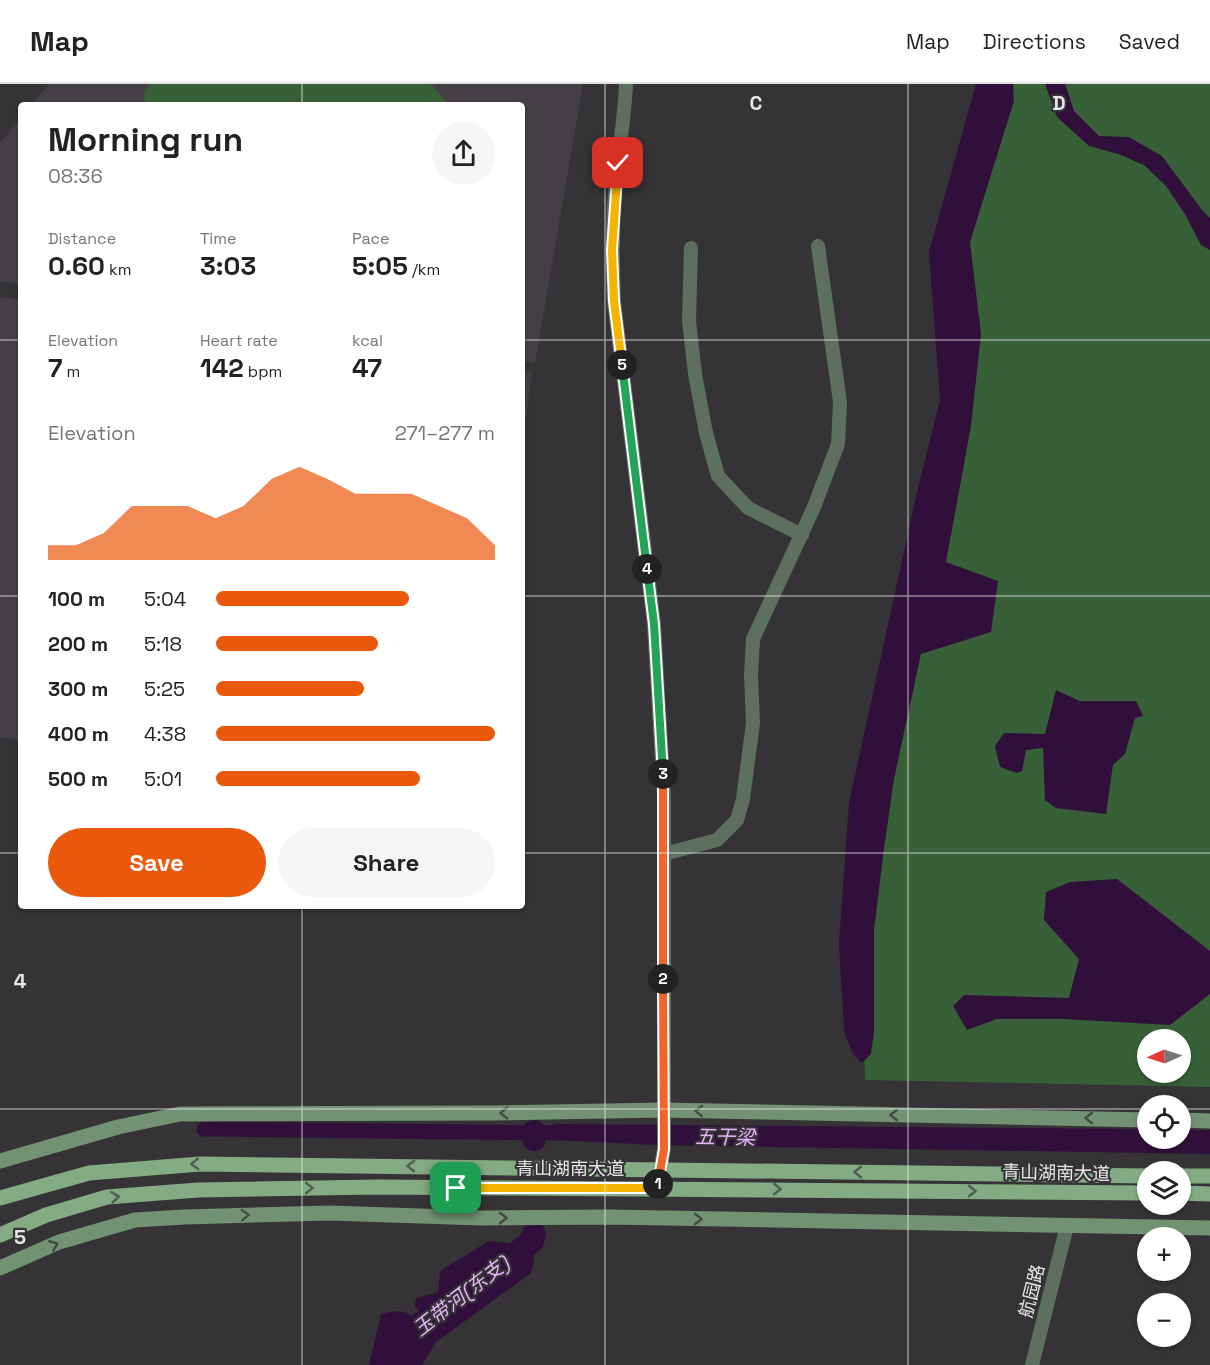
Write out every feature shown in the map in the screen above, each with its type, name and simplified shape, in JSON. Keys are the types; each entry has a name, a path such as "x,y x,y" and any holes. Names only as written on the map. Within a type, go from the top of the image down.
{"main road":[{"path":"0,1161 118,1127 180,1114 663,1113 1137,1120"},
{"path":"1191,1120 1210,1121"},
{"name":"青山湖南大道","path":"0,1198 89,1173 200,1164 1137,1176"},
{"path":"1191,1176 1210,1176"},
{"name":"青山湖南大道","path":"0,1235 46,1215 107,1197 198,1190 376,1187 1137,1193"},
{"path":"1191,1193 1210,1194"},
{"path":"0,1268 59,1242 135,1221 184,1217 329,1213 482,1218 608,1217 1210,1228"}],"street":[{"path":"626,84 612,250 614,301 654,624 664,797 664,1149 657,1188"},
{"path":"664,854 717,840 737,820 743,799 753,723 751,676 753,639 802,535 838,444 840,402 818,246"},
{"path":"691,248 689,321 695,374 706,433 718,476 748,508 802,535"},
{"name":"航园路","path":"1032,1365 1067,1226"}],"shaded area":[{"path":"49,84 583,84 535,363 525,361 525,102 34,102"},
{"path":"18,122 18,284 0,281 0,143"},
{"path":"0,297 18,300 18,740 0,737"},
{"path":"525,371 532,372 525,424"}],"green space":[{"path":"149,84 431,84 446,102 145,102 144,93"},
{"path":"985,84 1210,84 1210,1087 865,1080 860,821 961,395 951,261"}],"water":[{"path":"976,84 1013,84 1014,101 970,242 981,334 971,426 946,562 998,581 991,632 921,654 894,779 874,930 874,1032 871,1054 862,1063 853,1054 844,1031 839,943 849,803 917,492 940,400 929,252"},
{"path":"1045,84 1065,84 1074,111 1099,136 1129,137 1162,156 1210,218 1210,250 1201,245 1186,216 1166,186 1144,165 1118,154 1089,146 1057,117"},
{"path":"1056,690 1080,701 1136,701 1143,716 1135,718 1125,754 1113,765 1106,814 1056,808 1045,800 1043,748 1026,750 1022,771 1017,773 1000,767 995,746 1004,733 1045,734"},
{"path":"1117,879 1210,951 1210,994 1170,1025 1064,1019 997,1019 967,1030 953,1006 964,995 1069,998 1079,959 1044,920 1046,892 1070,882"},
{"path":"556,1124 1137,1129 1137,1149 1191,1149 1191,1130 1210,1130 1210,1154 656,1145 546,1139 539,1132"},
{"path":"489,1241 514,1244 532,1241 534,1263 531,1273 436,1342 422,1365 369,1365 381,1314 400,1311 411,1316 419,1311 414,1306 417,1298 438,1292 440,1271"}],"waterway":[{"name":"五干梁","path":"204,1129 559,1133"},
{"name":"五干梁","path":"534,1132 534,1139"},
{"name":"玉带河(东支)","path":"507,1261 532,1241 534,1234"}],"route":[{"path":"456,1188 657,1188 664,1149 664,797 654,624 614,301 612,250 618,163"}]}
